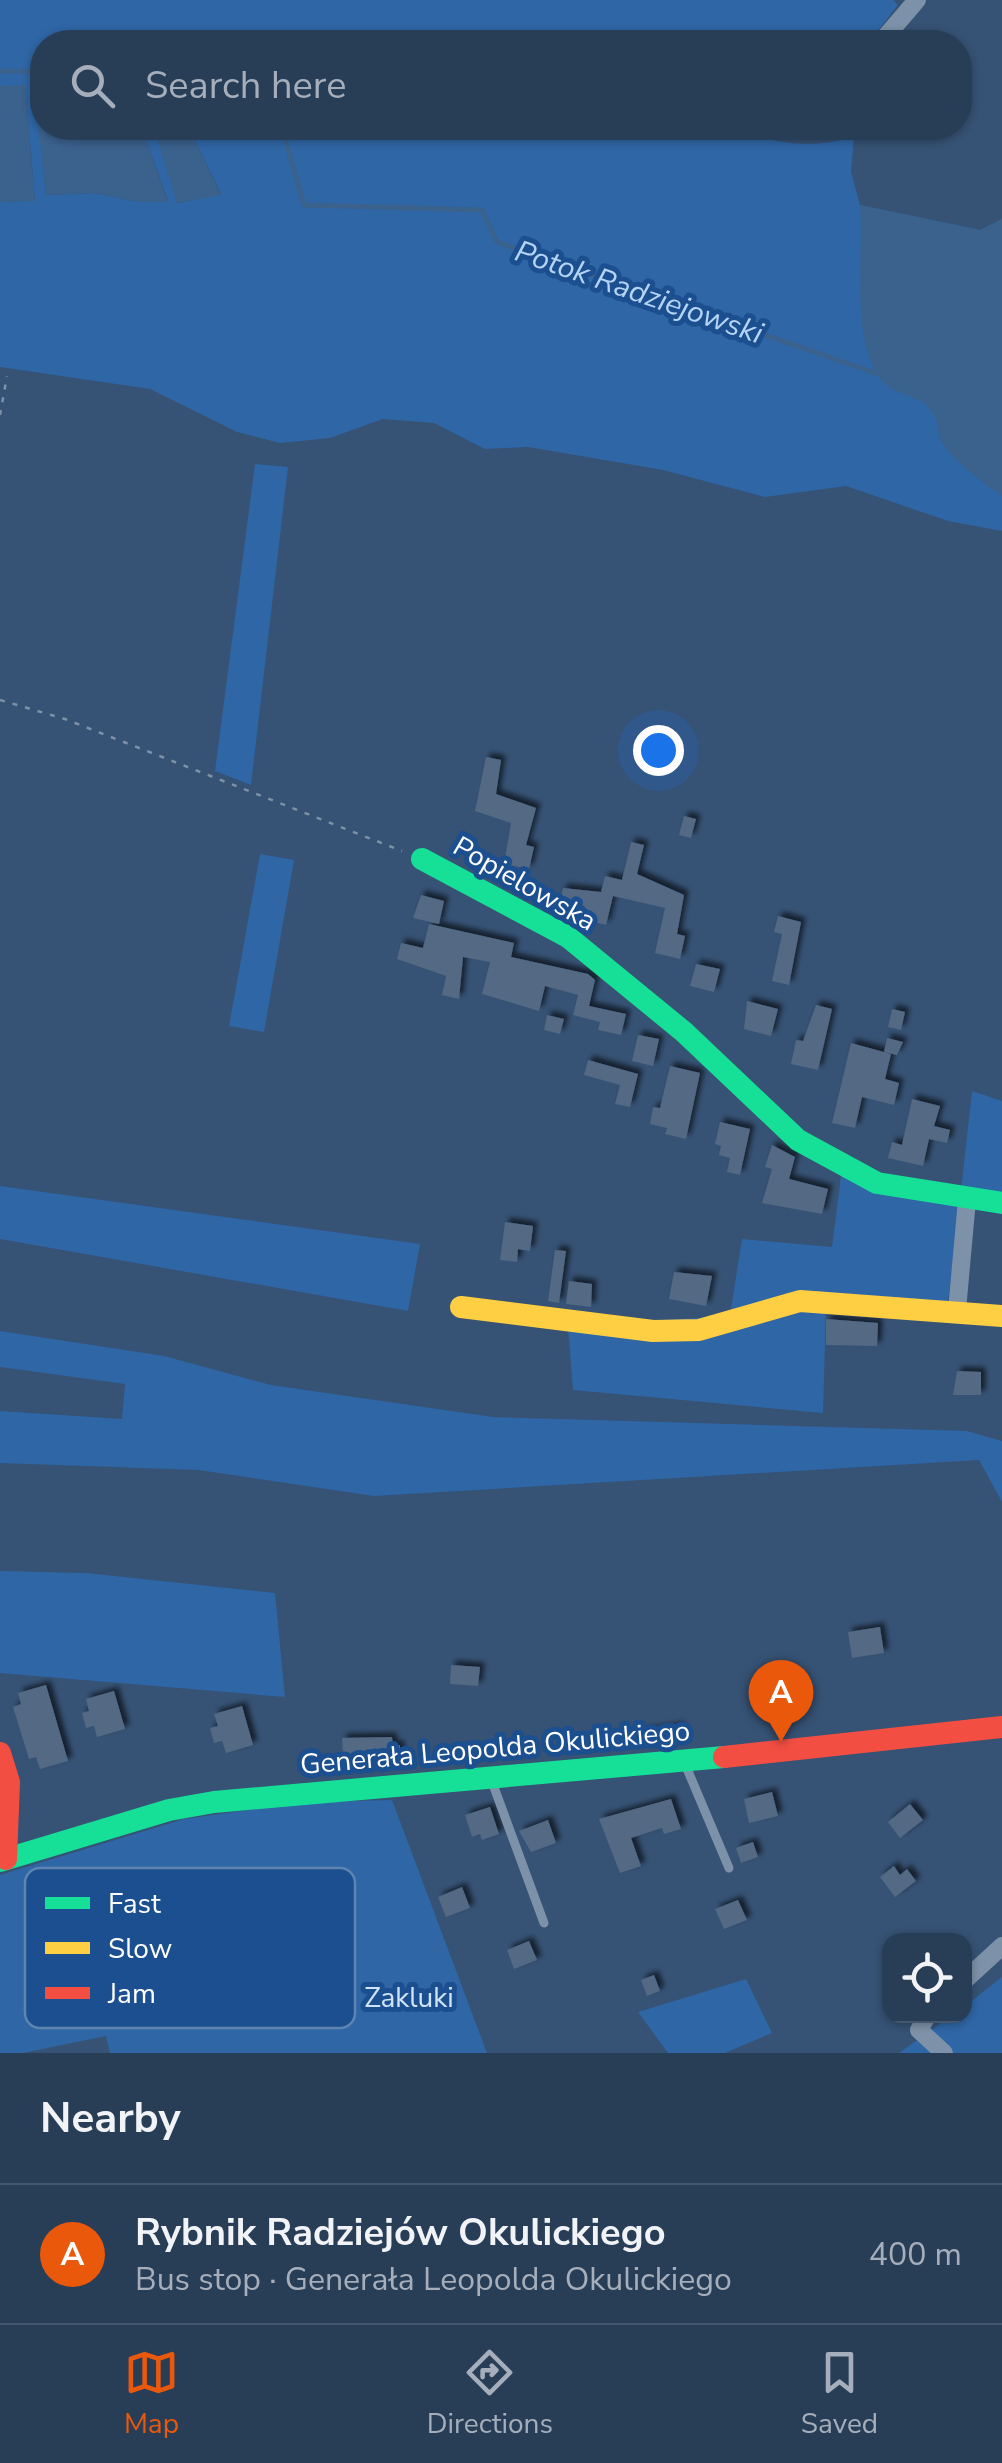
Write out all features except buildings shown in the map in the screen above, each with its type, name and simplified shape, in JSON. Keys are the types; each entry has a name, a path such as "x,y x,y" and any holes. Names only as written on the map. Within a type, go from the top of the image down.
{"street":[{"path":"891,30 917,0"},
{"name":"Popielowska","path":"422,859 568,937 684,1032 798,1140 877,1183 1002,1203"},
{"path":"958,1310 967,1200"},
{"path":"461,1307 653,1332 699,1330 800,1301 1002,1316"},
{"name":"Generała Leopolda Okulickiego","path":"3,1860 200,1804 684,1761 1002,1727"},
{"path":"0,1753 9,1782 3,1860"},
{"path":"972,1974 1002,1946"},
{"path":"923,2023 919,2030 944,2053"}],"lane":[{"path":"684,1761 730,1868"},
{"path":"490,1776 544,1923"}],"path":[{"path":"0,415 6,376"},
{"name":"Popielowska","path":"0,700 65,720 422,859"}],"green space":[{"path":"0,0 893,0 898,5 878,30 30,30 30,140 40,140 46,195 95,193 138,202 168,201 146,140 158,140 178,203 221,194 195,140 773,140 809,144 854,140 851,172 860,205 980,230 1002,219 1002,531 948,521 846,486 765,497 663,470 528,447 485,449 434,423 383,419 330,438 280,443 237,432 150,389 0,367 0,202 35,200 25,86 0,86"},
{"path":"255,464 288,467 251,785 215,771"},
{"path":"260,854 294,860 264,1032 229,1026"},
{"path":"972,1091 1002,1101 1002,1193 961,1190"},
{"path":"842,1168 960,1206 948,1302 730,1315 742,1239 832,1247"},
{"path":"0,1186 420,1244 408,1311 0,1239"},
{"path":"826,1309 823,1413 573,1390 568,1327"},
{"path":"0,1331 164,1356 271,1385 493,1417 967,1431 1002,1441 1002,1502 979,1460 374,1496 198,1470 0,1463 0,1411 122,1419 125,1384 0,1367"},
{"path":"0,1571 86,1573 275,1593 285,1697 0,1673"},
{"name":"Zakluki","path":"392,1800 487,2053 110,2053 106,2036 23,2053 0,2053 0,1875 184,1819 302,1802"},
{"path":"1002,1977 1002,2053 899,2053 941,2023 972,2023 972,2001"},
{"path":"746,1979 772,2033 725,2053 668,2053 638,2012"}],"shaded area":[{"path":"25,85 35,201 0,202 0,86"},
{"path":"40,140 146,140 168,202 138,202 95,193 46,195"},
{"path":"158,140 195,140 221,195 177,203"},
{"path":"860,205 980,230 1002,219 1002,496 945,447 930,409 885,384 871,360 860,294"}],"waterway":[{"name":"Potok Radziejowski","path":"0,71 30,72"},
{"name":"Potok Radziejowski","path":"285,140 304,205 482,210 497,242 881,375"}],"traffic: fast":[{"path":"422,859 568,937 684,1032 798,1140 877,1183 1002,1203"},
{"path":"0,1861 169,1810 214,1802 724,1757"}],"traffic: slow":[{"path":"461,1307 653,1331 699,1330 800,1301 1002,1316"}],"traffic: jam":[{"path":"724,1757 1002,1727"},
{"path":"0,1753 9,1782 6,1859"}],"place":[{"name":"Rybnik Radziejów Okulickiego","path":"781,1742"}]}
